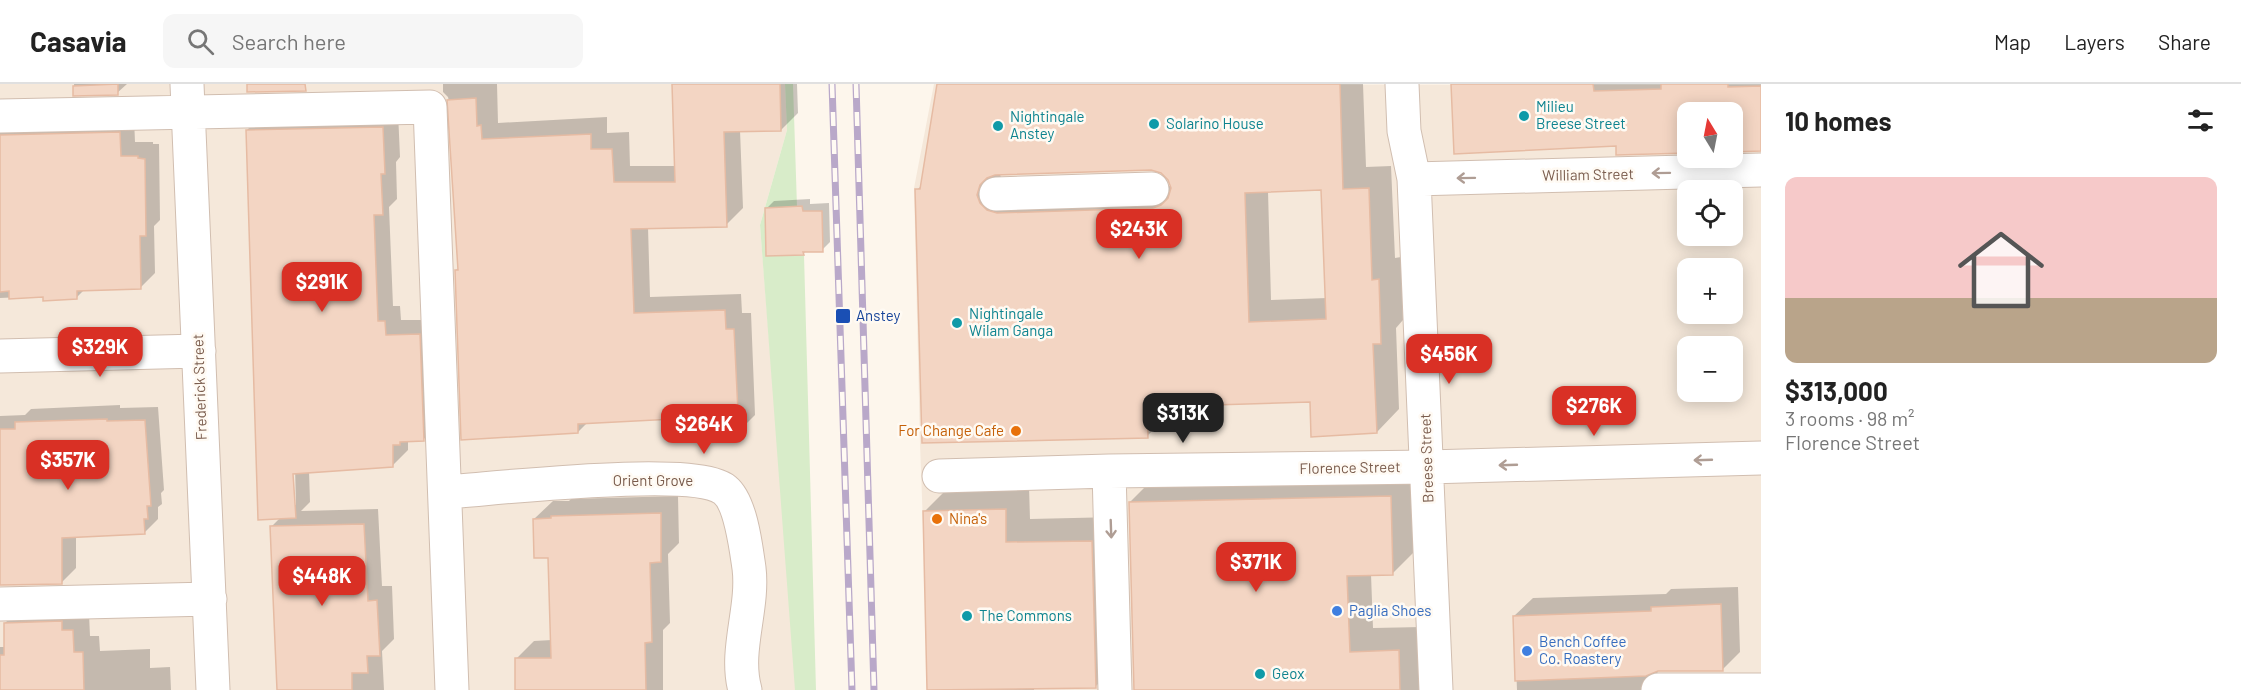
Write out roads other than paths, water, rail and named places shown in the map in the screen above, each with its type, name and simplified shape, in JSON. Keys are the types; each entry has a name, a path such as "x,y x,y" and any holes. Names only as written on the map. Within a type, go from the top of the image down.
{"street":[{"name":"Breese Street","path":"1402,84 1404,131 1414,179 1436,690"},
{"path":"0,116 187,98 430,107 452,690"},
{"name":"Frederick Street","path":"187,98 213,690"},
{"name":"William Street","path":"1414,179 1761,170"},
{"path":"996,194 1152,189"},
{"path":"0,356 199,351"},
{"name":"Florence Street","path":"939,476 1761,458"},
{"path":"1109,471 1115,690"},
{"name":"Orient Grove","path":"445,492 614,480 679,478 707,481 725,490 733,500 740,520 749,571 749,605 742,666 745,690"},
{"path":"0,604 210,599"},
{"path":"1658,690 1746,689"}],"railway":[{"path":"832,84 852,690"},
{"path":"856,84 874,690"}],"place":[{"name":"Milieu Breese Street","path":"1524,116"},
{"name":"Solarino House","path":"1154,124"},
{"name":"Nightingale Anstey","path":"998,126"},
{"name":"Anstey","path":"843,316"},
{"name":"Nightingale Wilam Ganga","path":"957,323"},
{"name":"For Change Cafe","path":"1016,431"},
{"name":"Nina's","path":"937,519"},
{"name":"Paglia Shoes","path":"1337,611"},
{"name":"The Commons","path":"967,616"},
{"name":"Bench Coffee Co. Roastery","path":"1527,651"},
{"name":"Geox","path":"1260,674"}]}
